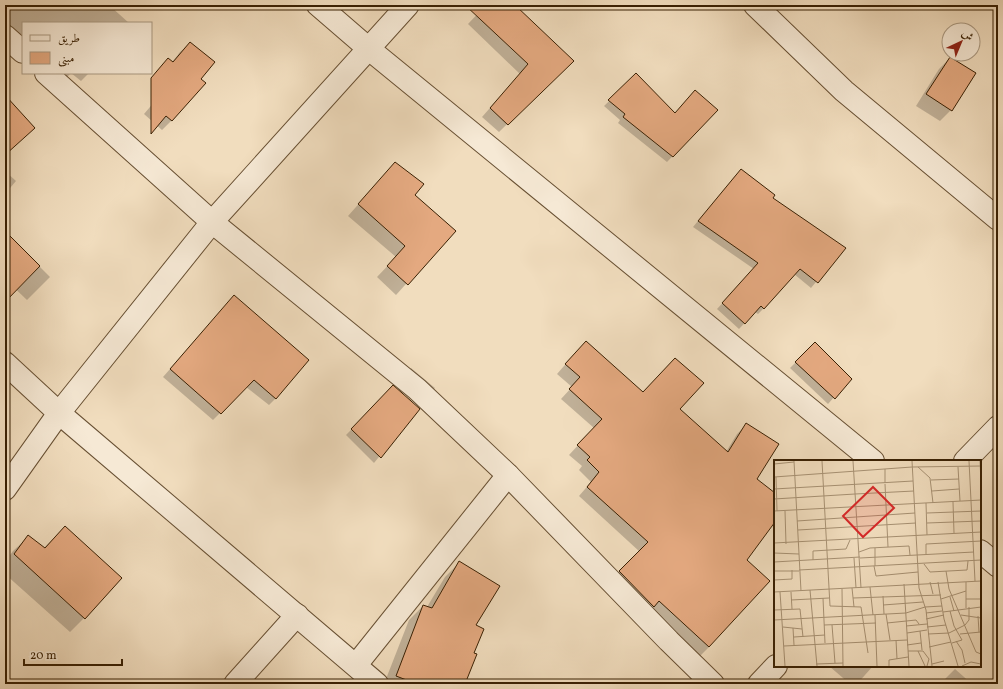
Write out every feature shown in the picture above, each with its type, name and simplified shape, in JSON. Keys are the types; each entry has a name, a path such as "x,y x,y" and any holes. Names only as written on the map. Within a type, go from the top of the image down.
{"street":[{"path":"318,5 369,50 872,460"},
{"path":"5,489 59,412 212,222 369,50 408,5"},
{"path":"756,5 844,91 998,219"},
{"path":"5,36 22,51"},
{"path":"47,74 212,222 416,389 508,475 669,641 713,684"},
{"path":"5,363 59,412 377,684"},
{"path":"966,460 998,427"},
{"path":"356,665 508,475"},
{"path":"981,552 998,566"},
{"path":"235,684 297,615"},
{"path":"759,684 775,667"}],"building":[{"path":"465,5 515,5 574,61 508,125 490,108 528,64"},
{"path":"190,42 215,62 201,79 206,83 172,121 166,116 151,134 151,78 168,58 173,62"},
{"path":"947,62 958,62 976,73 952,111 926,94"},
{"path":"636,73 675,113 695,90 718,110 673,157 623,117 625,114 608,100"},
{"path":"5,95 35,128 5,155"},
{"path":"395,162 424,184 415,195 456,231 408,285 387,266 405,246 358,204"},
{"path":"741,169 775,195 773,198 846,248 818,283 800,269 764,309 761,306 745,324 722,303 758,263 698,221"},
{"path":"5,231 40,266 5,302"},
{"path":"234,295 309,360 276,399 254,380 221,414 170,369"},
{"path":"586,341 643,392 675,358 704,383 680,409 728,452 746,423 779,444 757,479 774,492 774,523 747,560 770,581 709,647 659,601 654,607 619,571 648,542 587,487 599,472 587,460 590,457 577,445 602,419 569,389 580,377 565,364"},
{"path":"815,342 852,379 835,399 795,362"},
{"path":"393,385 420,409 381,458 351,429"},
{"path":"65,526 122,578 85,619 14,554 28,535 45,548"},
{"path":"459,561 500,586 476,625 484,629 474,653 477,654 465,684 417,684 396,676 423,605 432,608"}]}
